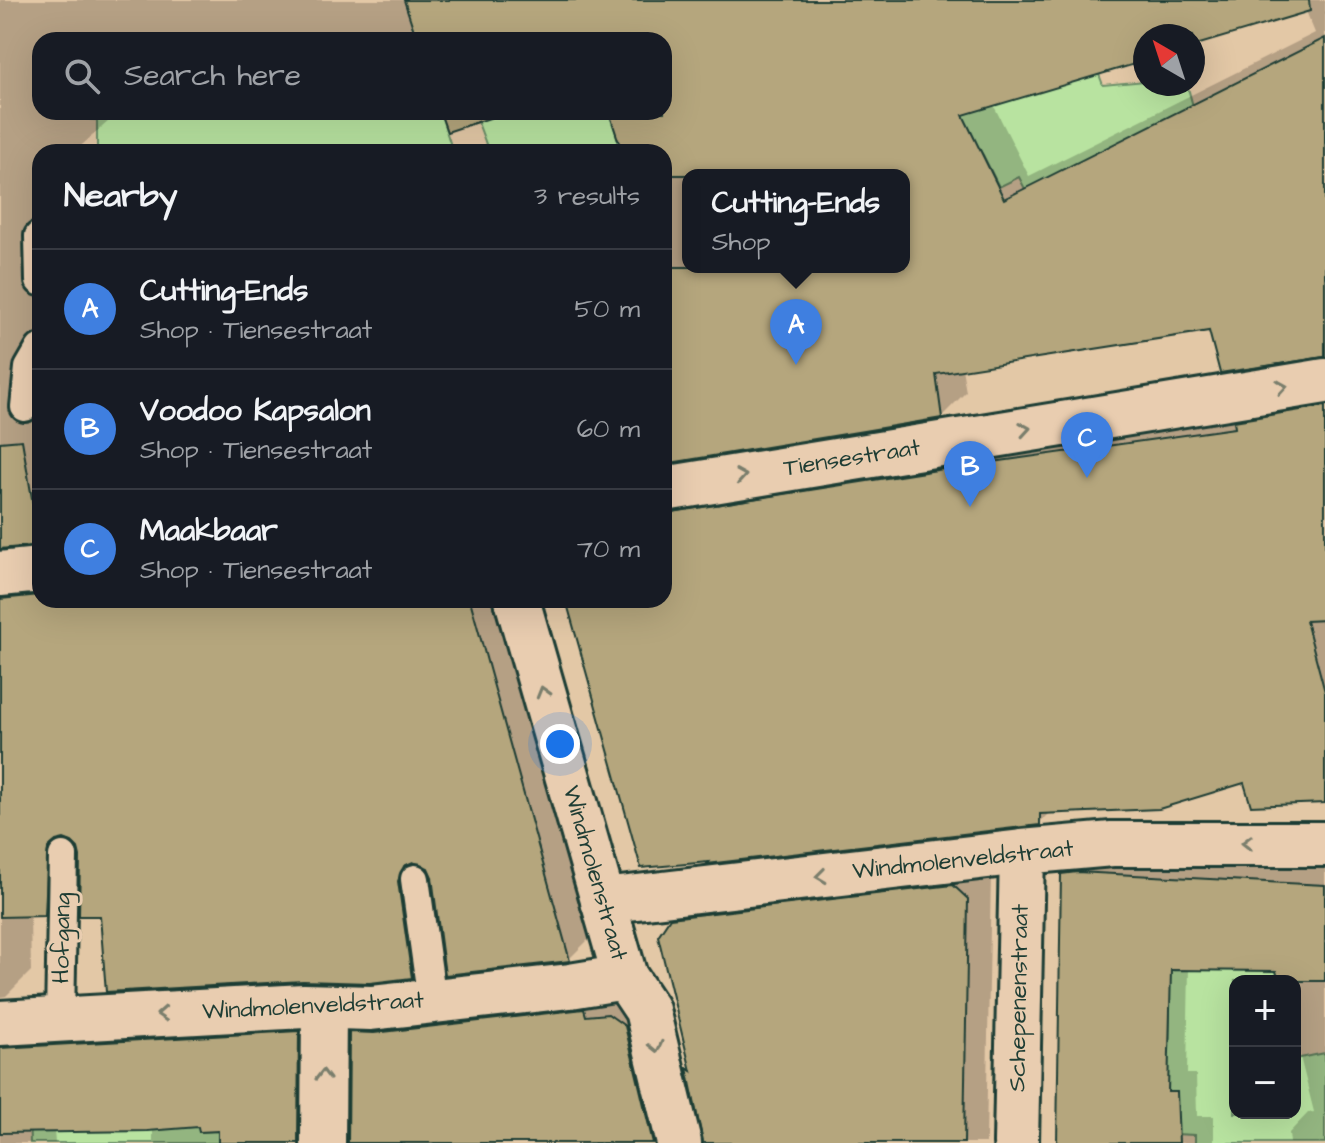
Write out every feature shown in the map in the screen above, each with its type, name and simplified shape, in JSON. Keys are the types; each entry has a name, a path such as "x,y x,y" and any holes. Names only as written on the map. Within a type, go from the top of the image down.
{"street":[{"name":"Tiensestraat","path":"672,488 1325,381"},
{"path":"0,574 32,571"},
{"name":"Windmolenstraat","path":"519,608 625,977 647,1010 679,1143"},
{"name":"Windmolenveldstraat","path":"603,901 1022,852 1168,843 1325,844"},
{"name":"Schepenenstraat","path":"1016,1143 1022,852"},
{"name":"Windmolenveldstraat","path":"0,1023 324,1007 371,1008 625,977"},
{"path":"323,1143 324,1007"}],"lane":[{"path":"25,407 32,363"},
{"name":"Hofgang","path":"60,1019 63,856"},
{"path":"415,879 432,1001"}],"green space":[{"path":"1089,48 1103,85 1133,82 1133,96 1190,96 1195,114 1025,189 1019,177 999,187 983,155 927,68"},
{"path":"97,120 443,120 450,144 97,144"},
{"path":"477,120 612,120 619,144 486,144"},
{"path":"1322,926 1277,972 1278,975 1229,975 1229,1119 1301,1119 1301,1058 1325,1053 1325,1143 1195,1143 1195,1135 1174,1134 1177,1092 1158,1092 1158,1054 1169,1053 1170,1015 1155,969"},
{"path":"29,1114 198,1127 199,1132 218,1131 218,1143 30,1143"}],"building":[{"path":"404,0 1309,0 1310,11 1205,42 1205,24 1133,24 1133,65 963,115 1004,199 1325,38 1325,357 1220,373 1209,331 936,374 942,418 672,463 672,267 682,267 682,273 910,273 910,169 682,169 682,175 672,175 672,144 619,144 612,120 672,120 672,32 414,32"},
{"path":"443,120 484,120 447,132"},
{"path":"1325,406 1325,620 1306,621 1325,692 1325,803 1251,806 1244,783 1159,809 1040,814 1040,825 707,864 709,862 641,868 568,608 672,608 672,512 1235,428 1234,421"},
{"path":"22,440 32,498 32,546 0,549 0,442"},
{"path":"32,596 32,608 472,608 570,961 445,975 432,877 428,868 413,862 404,866 398,881 412,978 370,983 303,981 106,992 100,916 79,916 80,856 72,842 64,839 56,841 48,848 45,916 0,917 0,599"},
{"path":"1077,872 1325,885 1325,981 1301,981 1301,975 1277,975 1276,971 1171,970 1168,1092 1177,1092 1179,1143 1057,1143 1061,874"},
{"path":"953,885 968,899 964,1143 703,1143 687,1068 691,1071 658,936 670,918"},
{"path":"584,1009 586,1016 608,1014 625,1026 653,1143 348,1143 349,1032 374,1033"},
{"path":"299,1031 298,1143 218,1143 218,1131 199,1132 198,1127 148,1131 0,1133 0,1048"}],"place":[{"name":"Cutting-Ends","path":"796,365"},
{"name":"Maakbaar","path":"1087,478"},
{"name":"Voodoo Kapsalon","path":"970,507"}]}
